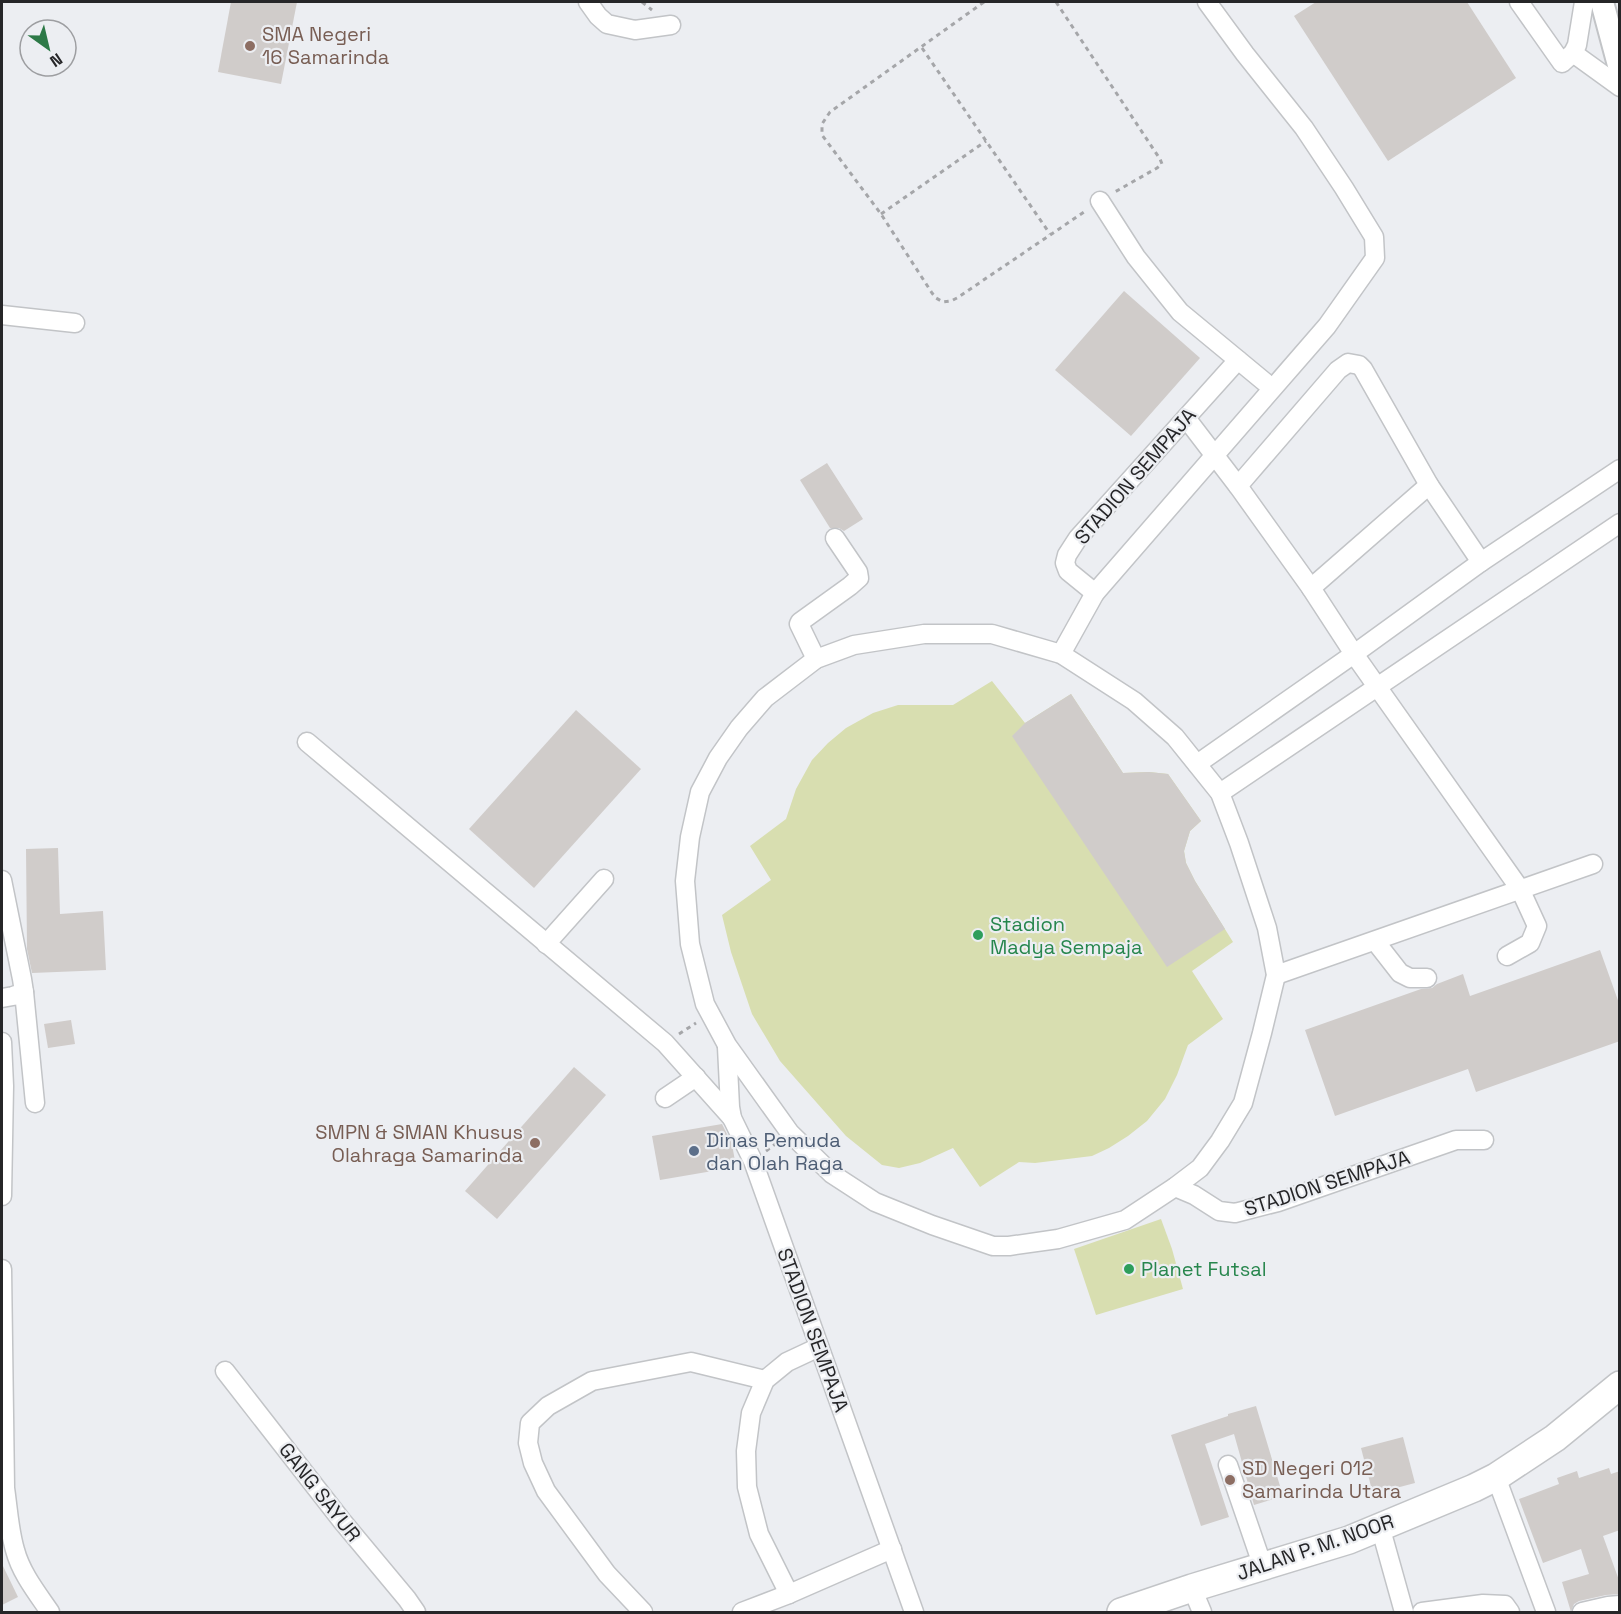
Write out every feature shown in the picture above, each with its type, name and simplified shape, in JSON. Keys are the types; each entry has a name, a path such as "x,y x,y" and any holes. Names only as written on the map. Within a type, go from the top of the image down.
{"highway":[{"name":"JALAN P. M. NOOR","path":"1121,1612 1197,1600 1263,1567 1349,1540 1474,1488 1496,1477 1555,1438 1620,1385"}],"main road":[{"path":"1602,2 1620,69"}],"street":[{"path":"588,2 607,24 635,30 671,25"},
{"path":"1060,654 1095,593 1327,326 1375,258 1374,237 1344,188 1304,128 1207,2"},
{"path":"1520,2 1562,63 1573,53 1577,45 1584,2"},
{"path":"1573,53 1620,87"},
{"path":"1100,201 1136,257 1180,312 1272,388"},
{"path":"2,315 75,323"},
{"name":"STADION SEMPAJA","path":"1095,593 1068,571 1065,563 1067,555 1078,538 1238,360"},
{"path":"1238,486 1338,370 1348,363 1359,365 1429,485 1481,562"},
{"path":"1186,418 1311,588 1354,654 1520,889 1537,926 1530,943 1507,956"},
{"path":"1197,764 1481,562 1620,469"},
{"path":"1311,588 1429,485"},
{"path":"1220,793 1620,523"},
{"path":"816,659 800,622 859,578 858,572 835,538"},
{"name":"STADION SEMPAJA","path":"924,634 992,634 1060,654 1134,701 1175,737 1220,793 1267,928 1276,975 1243,1103 1220,1141 1200,1168 1125,1220 1058,1239 993,1246 875,1202 832,1174 790,1133 727,1045 705,1004 690,944 685,881 690,837 700,792 718,758 739,728 765,698 816,659 854,645 924,634"},
{"path":"307,742 665,1043 732,1118"},
{"path":"1276,975 1593,864"},
{"path":"546,944 604,879"},
{"path":"2,880 24,992 35,1103"},
{"path":"1375,941 1400,973 1410,978 1427,978"},
{"path":"2,998 24,992"},
{"path":"2,1042 2,1196"},
{"name":"STADION SEMPAJA","path":"727,1045 732,1118 753,1161 914,1612"},
{"path":"665,1098 696,1077"},
{"name":"STADION SEMPAJA","path":"1175,1187 1194,1195 1218,1210 1235,1213 1278,1202 1456,1140 1484,1140"},
{"path":"2,1269 8,1554 50,1612"},
{"path":"789,1594 759,1534 747,1486 746,1451 751,1413 765,1380 787,1362 819,1347"},
{"path":"643,1612 607,1574 546,1491 532,1463 528,1443 531,1423 548,1406 592,1381 691,1362 765,1380"},
{"name":"GANG SAYUR","path":"225,1371 416,1612"},
{"path":"1228,1465 1263,1567"},
{"path":"1496,1477 1545,1612"},
{"path":"1380,1526 1404,1612"},
{"path":"742,1612 892,1550"},
{"path":"1422,1612 1483,1604 1504,1605 1510,1612"},
{"path":"1582,1612 1620,1605"}],"path":[{"path":"984,2 830,112 822,124 822,135 881,214 932,293 943,302 957,298 1100,201 1162,164 1056,2"},
{"path":"922,47 1050,234"},
{"path":"881,214 986,141"},
{"path":"665,1043 710,1014"},
{"path":"753,1161 790,1133"}],"green space":[{"name":"Stadion Madya Sempaja","path":"992,681 1025,723 1071,694 1123,773 1168,774 1201,821 1190,831 1184,851 1186,863 1233,942 1192,971 1223,1019 1188,1045 1165,1099 1147,1121 1128,1136 1092,1156 1035,1163 1019,1162 980,1187 953,1148 920,1163 899,1168 882,1165 846,1136 780,1061 752,1014 731,952 722,915 771,880 750,846 786,819 796,789 812,760 828,743 846,728 873,713 898,705 953,705"},
{"name":"Planet Futsal","path":"1161,1219 1183,1289 1096,1315 1074,1249"}],"building":[{"path":"231,2 297,2 281,84 218,72"},
{"path":"1316,2 1467,2 1516,78 1388,161 1294,16"},
{"path":"1124,291 1200,358 1131,436 1055,370"},
{"path":"827,463 863,519 844,531 839,528 830,528 800,480"},
{"path":"1071,694 1123,773 1168,774 1201,821 1190,831 1184,851 1186,863 1225,929 1167,967 1012,736 1025,723"},
{"path":"576,710 641,769 534,888 469,829"},
{"path":"58,848 60,914 103,911 106,970 32,973 27,949 26,849"},
{"path":"1600,950 1620,1006 1620,1041 1476,1092 1468,1069 1335,1116 1305,1030 1421,989 1432,988 1463,974 1470,996"},
{"path":"71,1020 75,1044 48,1048 44,1024"},
{"name":"SMPN & SMAN Khusus Olahraga Samarinda","path":"574,1067 606,1095 497,1219 465,1191"},
{"name":"Dinas Pemuda dan Olah Raga","path":"722,1124 732,1144 736,1167 660,1180 652,1136"},
{"path":"1256,1406 1283,1496 1254,1505 1234,1434 1205,1444 1229,1517 1201,1526 1171,1435"},
{"path":"1403,1437 1415,1483 1373,1494 1361,1448"},
{"path":"1609,1468 1611,1474 1620,1471 1620,1530 1603,1536 1620,1583 1620,1594 1579,1601 1574,1604 1571,1612 1562,1582 1589,1574 1581,1549 1543,1563 1519,1499 1559,1484 1557,1478 1577,1471 1579,1478"},
{"path":"2,1564 18,1597 2,1605"}],"place":[{"name":"SMA Negeri 16 Samarinda","path":"250,46"},
{"name":"Stadion Madya Sempaja","path":"978,935"},
{"name":"SMPN & SMAN Khusus Olahraga Samarinda","path":"535,1143"},
{"name":"Dinas Pemuda dan Olah Raga","path":"694,1151"},
{"name":"Planet Futsal","path":"1129,1269"},
{"name":"SD Negeri 012 Samarinda Utara","path":"1230,1480"}]}
